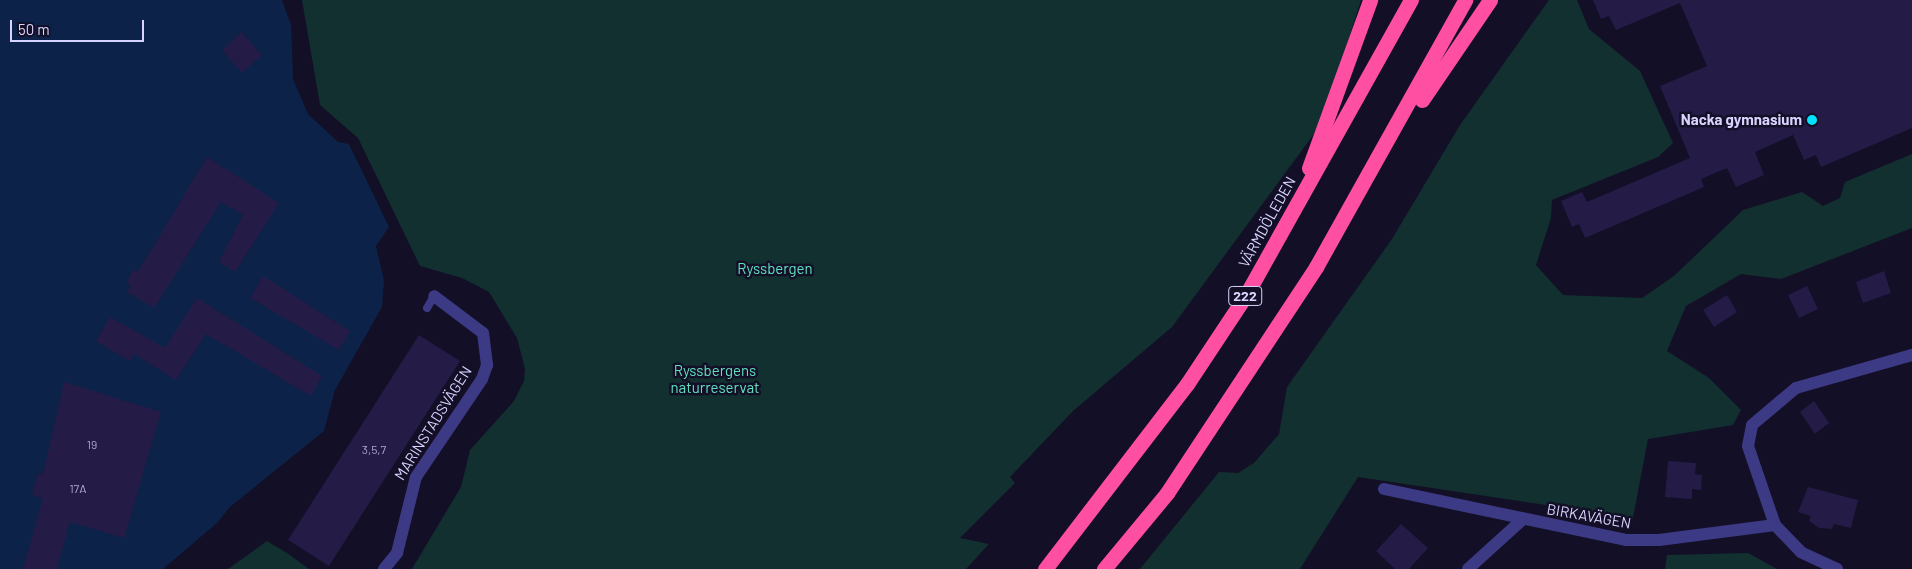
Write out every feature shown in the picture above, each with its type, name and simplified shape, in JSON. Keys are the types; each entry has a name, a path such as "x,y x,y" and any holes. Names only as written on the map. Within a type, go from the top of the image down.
{"highway":[{"path":"1292,212 1370,0"},
{"name":"VÄRMDÖLEDEN","path":"1045,569 1187,384 1246,295 1411,0"},
{"path":"1104,569 1166,493 1244,379 1363,185 1465,0"},
{"path":"1363,185 1490,0"}],"street":[{"name":"MARINSTADSVÄGEN","path":"384,569 396,553 408,493 416,477 482,380 487,365 483,333 434,296"},
{"path":"1836,569 1800,552 1775,525 1748,446 1752,425 1796,388 1912,355"},
{"name":"BIRKAVÄGEN","path":"1384,490 1626,540 1659,540 1775,525"},
{"path":"1468,569 1522,520"}],"lane":[{"name":"MARINSTADSVÄGEN","path":"427,308 434,296"}],"green space":[{"name":"Ryssbergen","path":"302,0 1361,0 1322,123 1172,327 1073,411 1010,477 1015,483 960,538 989,544 966,569 412,569 461,487 470,450 514,401 524,381 525,369 517,338 489,292 462,278 420,266 358,138 320,105"},
{"path":"1549,0 1577,0 1589,29 1640,71 1673,143 1658,157 1552,200 1551,218 1536,265 1563,295 1642,298 1674,276 1743,210 1802,192 1823,206 1840,198 1845,182 1912,154 1912,228 1781,279 1741,274 1686,306 1667,351 1709,378 1741,410 1733,425 1648,439 1632,523 1546,505 1358,477 1300,569 1140,569 1219,472 1238,473 1254,463 1279,434 1287,387 1392,239 1460,125"},
{"path":"267,541 287,553 309,569 228,569"},
{"path":"1748,553 1777,569 1665,569 1667,555"}],"water":[{"path":"0,0 282,0 291,25 293,79 308,114 338,142 349,144 389,227 376,246 384,280 382,307 335,390 324,431 230,507 217,523 163,569 0,569"}],"building":[{"name":"Nacka gymnasium","path":"1593,0 1912,0 1912,128 1821,167 1816,155 1804,160 1793,135 1755,152 1764,175 1736,187 1727,168 1701,179 1704,187 1585,238 1579,224 1572,227 1561,201 1582,192 1587,202 1690,158 1660,86 1707,66 1680,3 1616,30 1609,16 1601,19"},
{"path":"241,32 262,55 242,73 222,50"},
{"path":"207,157 279,203 235,272 219,262 243,215 221,202 154,308 127,292 131,285 126,283 134,269 138,272"},
{"path":"1884,271 1891,293 1863,303 1856,282"},
{"path":"263,276 350,331 339,350 250,298"},
{"path":"1807,286 1818,309 1799,318 1788,295"},
{"path":"1727,295 1737,312 1714,327 1703,310"},
{"path":"197,298 322,376 311,396 206,334 176,380 134,354 130,361 96,341 110,317 165,348"},
{"path":"419,335 460,361 329,566 288,540"},
{"path":"64,382 161,412 124,538 70,522 57,569 23,569 43,498 32,495 38,473 43,474"},
{"path":"1814,401 1829,423 1815,434 1800,412"},
{"path":"1668,461 1696,463 1695,474 1702,475 1701,490 1692,489 1692,499 1665,497"},
{"path":"1808,487 1858,500 1851,528 1834,524 1832,529 1819,528 1809,521 1811,516 1798,512"},
{"path":"1401,524 1428,548 1409,569 1395,569 1376,551"}],"place":[{"name":"Nacka gymnasium","path":"1812,120"}],"park label":[{"name":"Ryssbergens naturreservat","path":"715,378"}]}
